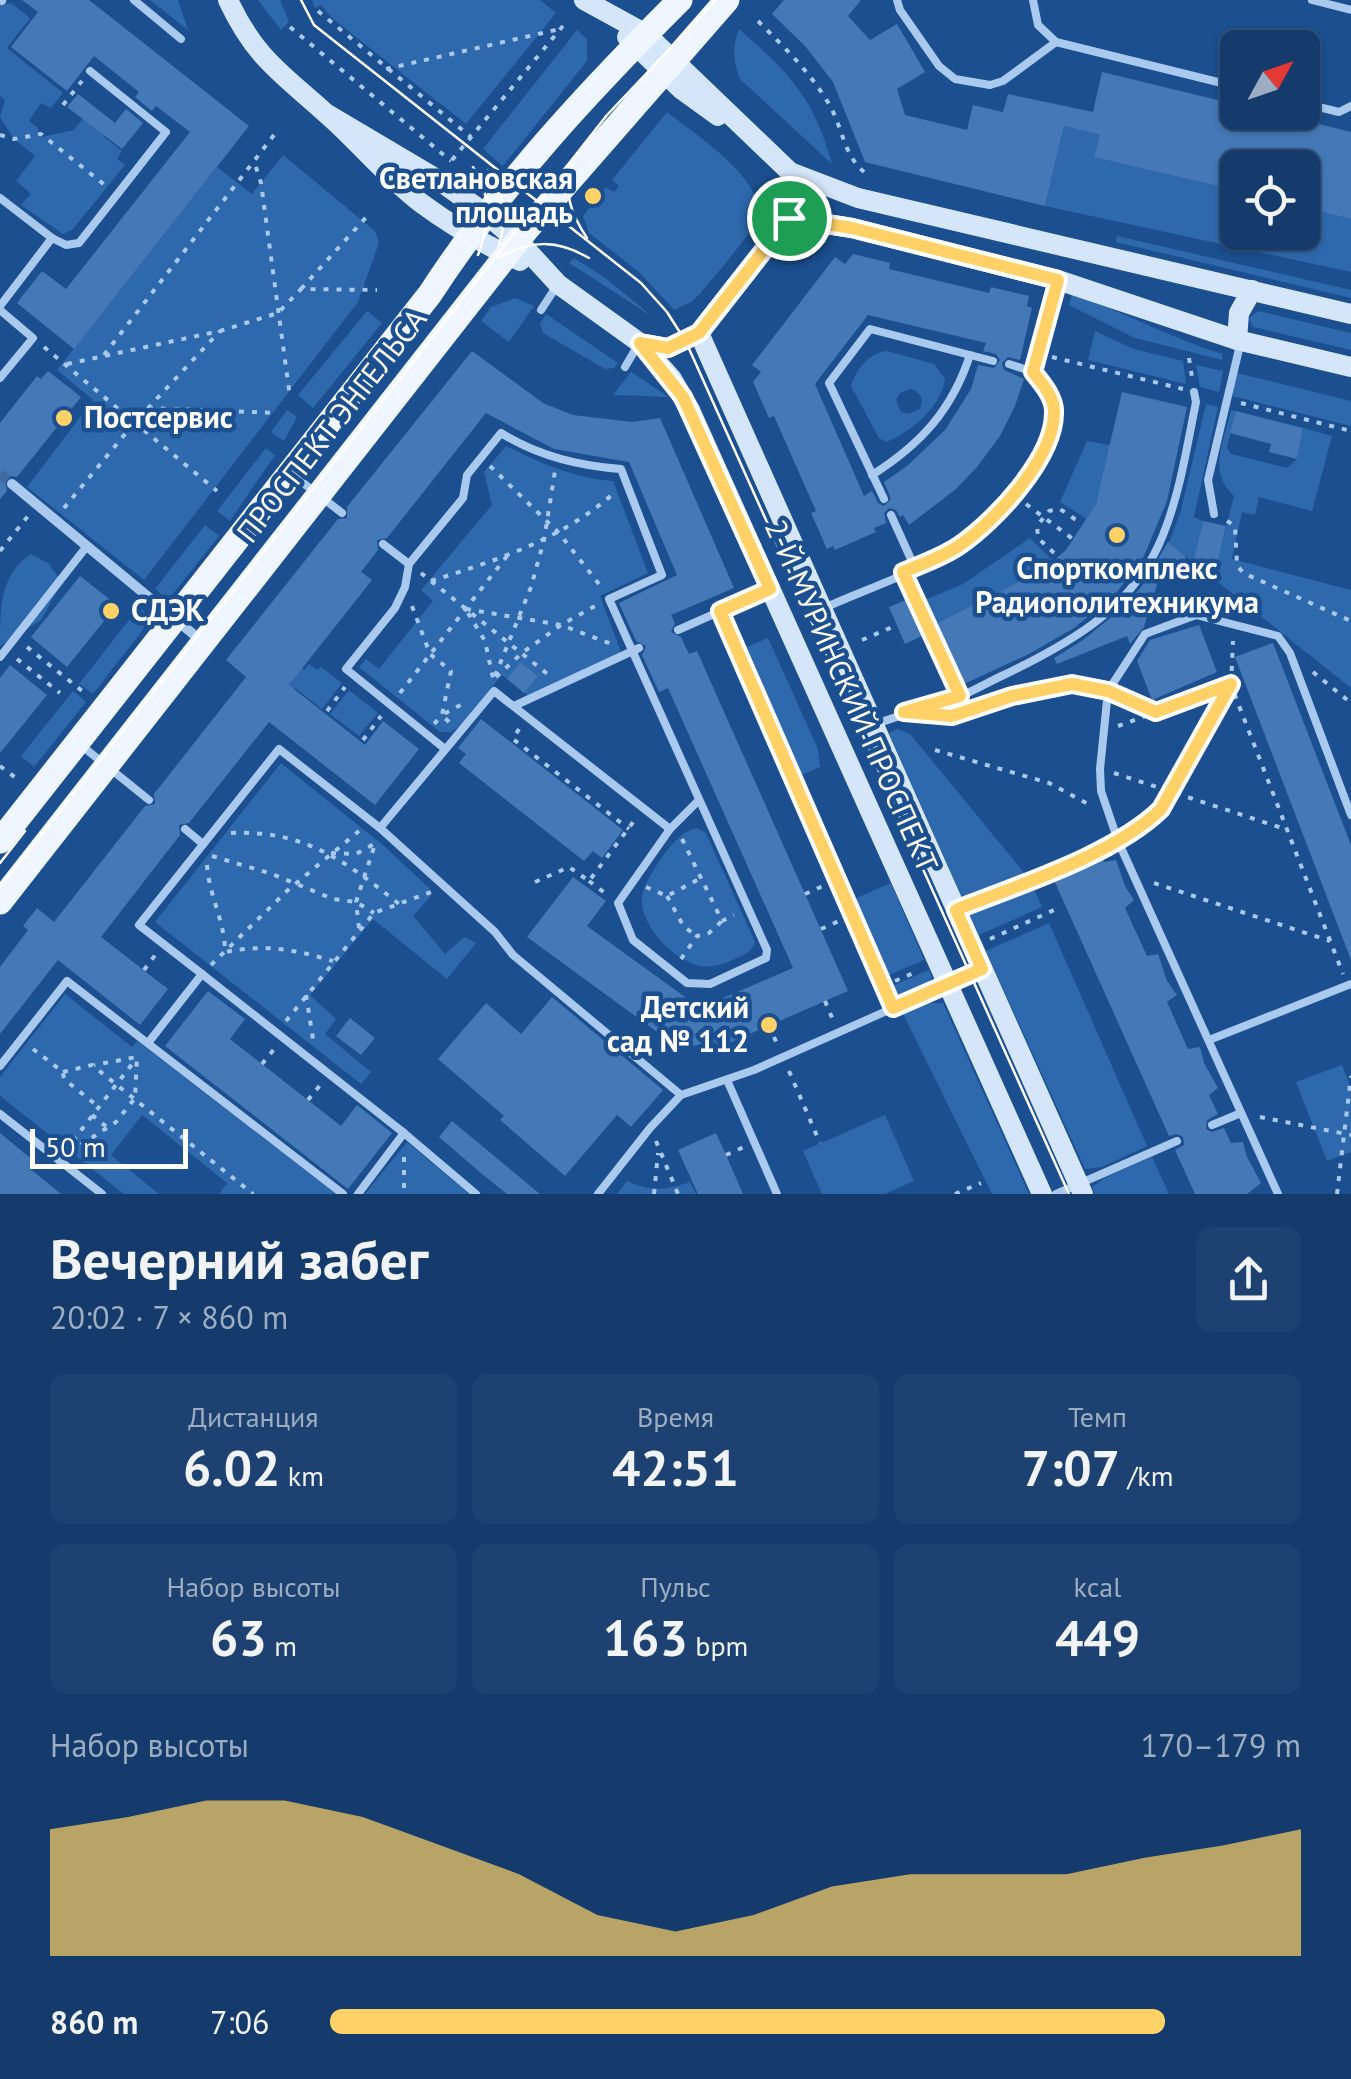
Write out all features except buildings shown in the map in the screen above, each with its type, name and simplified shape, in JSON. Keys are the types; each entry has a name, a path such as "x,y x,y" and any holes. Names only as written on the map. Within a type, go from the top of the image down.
{"main road":[{"path":"228,0 242,30 264,61 419,201 470,236 512,248"},
{"path":"584,0 640,39 790,172 858,198 1351,314"},
{"name":"ПРОСПЕКТ ЭНГЕЛЬСА","path":"0,842 430,294 486,214 640,39 680,0"},
{"name":"ПРОСПЕКТ ЭНГЕЛЬСА","path":"0,902 512,248 727,0"},
{"path":"329,116 437,179 486,214 512,248 640,343 668,348 699,333 789,218 798,204 799,189 790,172"},
{"path":"789,218 852,228 1058,280 1240,340 1351,367"},
{"path":"1240,340 1239,313 1252,290"},
{"name":"2-Й МУРИНСКИЙ ПРОСПЕКТ","path":"699,333 1081,1189"},
{"name":"2-Й МУРИНСКИЙ ПРОСПЕКТ","path":"640,343 683,397 1042,1194"}],"street":[{"path":"12,484 204,643"}],"lane":[{"path":"134,0 182,38"},
{"path":"897,0 939,66 955,79 990,86 1003,82 1056,42"},
{"path":"1033,0 1038,26 1056,42 1220,83"},
{"path":"1312,0 1351,10"},
{"path":"0,198 52,238 66,244 78,243 166,132 90,71"},
{"path":"1320,107 1340,112 1351,106"},
{"path":"0,378 33,338 0,308 52,238"},
{"path":"540,310 554,280"},
{"path":"1033,372 1058,280"},
{"path":"884,500 829,383 870,330 994,361"},
{"path":"1214,514 1208,480 1240,340"},
{"path":"624,367 640,343"},
{"path":"872,475 896,460 948,407 970,355"},
{"path":"821,609 961,545 997,515 1044,448 1055,416 1048,394 1033,372 1008,364"},
{"path":"873,726 960,696 1080,636 1106,617 1154,556 1174,504 1196,402 1194,392"},
{"path":"445,749 346,669 395,608 405,587 409,564 463,498 467,474 501,432 524,447 557,458 621,469 662,575 609,599 636,650 767,950 766,958 710,984 687,982 633,940 618,902 670,829 699,800"},
{"path":"290,473 342,513"},
{"path":"890,514 914,568"},
{"path":"383,544 409,564"},
{"path":"3,653 87,546"},
{"path":"678,630 770,589"},
{"path":"720,611 893,1008"},
{"path":"1278,1194 1108,814 1100,769 1108,691 1145,634 1196,614 1278,636 1290,653 1351,815"},
{"path":"514,706 636,650"},
{"path":"380,828 494,691 670,829"},
{"path":"78,743 149,800"},
{"path":"476,1194 318,1063 139,925 278,749 380,828 495,932 513,954 681,1095"},
{"path":"184,829 203,844"},
{"path":"956,910 1118,841"},
{"path":"598,1194 681,1095 783,1057 982,969"},
{"path":"148,1044 202,974"},
{"path":"0,1066 68,981 343,1194"},
{"path":"1209,1040 1349,985"},
{"path":"727,1080 777,1194"},
{"path":"1212,1125 1241,1112"},
{"path":"0,1129 4,1117 102,1194"},
{"path":"358,1194 404,1133"},
{"path":"1056,1194 1081,1189 1177,1141"}],"path":[{"path":"318,10 471,138"},
{"path":"446,167 567,21"},
{"path":"758,21 807,70 832,109 851,161 864,172"},
{"path":"290,28 452,161"},
{"path":"386,69 560,30"},
{"path":"63,104 90,71"},
{"path":"0,135 14,139 41,134 116,194"},
{"path":"104,356 274,134"},
{"path":"254,161 261,183 290,397"},
{"path":"66,364 220,331 278,314 370,213"},
{"path":"302,290 377,290"},
{"path":"54,519 135,422 220,331"},
{"path":"33,338 217,491"},
{"path":"1189,358 1194,392"},
{"path":"148,408 277,413"},
{"path":"480,458 558,533 609,599 561,625 522,653 493,681"},
{"path":"493,681 544,540 557,458"},
{"path":"431,581 508,556 558,533 594,510 626,482"},
{"path":"1013,494 1074,540"},
{"path":"0,551 37,504"},
{"path":"1054,553 1038,538 1037,526 1049,511 1060,509 1080,522"},
{"path":"1214,514 1235,526 1237,565 1244,572 1351,621"},
{"path":"363,740 508,556"},
{"path":"409,564 562,685"},
{"path":"903,572 960,696"},
{"path":"405,587 430,654 451,671 442,715 426,734"},
{"path":"466,609 561,625 636,650"},
{"path":"466,609 485,641 493,681"},
{"path":"1234,625 1231,684 1349,985"},
{"path":"862,640 897,626"},
{"path":"15,637 93,700"},
{"path":"3,653 60,693"},
{"path":"1290,653 1351,703"},
{"path":"326,711 354,676"},
{"path":"966,711 1012,696 1072,684 1108,691 1156,712"},
{"path":"1103,732 1231,684"},
{"path":"1118,841 1161,809 1231,684"},
{"path":"526,716 513,739 629,829"},
{"path":"934,750 1049,783 1108,814"},
{"path":"0,766 26,786"},
{"path":"1100,769 1288,830"},
{"path":"589,881 641,808"},
{"path":"202,974 294,886 371,822"},
{"path":"359,928 356,902 380,828"},
{"path":"670,829 686,843 722,921"},
{"path":"211,834 261,832 301,840 331,853 399,904"},
{"path":"331,853 356,854 375,844"},
{"path":"224,952 225,932 210,896 207,853 332,899 356,902 374,912"},
{"path":"535,882 570,867 618,902"},
{"path":"1136,876 1330,941"},
{"path":"668,896 703,877"},
{"path":"805,894 837,880"},
{"path":"633,881 668,896 684,927 698,936"},
{"path":"262,1064 306,995 374,912 445,889"},
{"path":"673,972 698,936 748,909"},
{"path":"983,942 1054,910"},
{"path":"821,929 852,915"},
{"path":"224,952 260,946 295,950 333,961"},
{"path":"883,986 927,967"},
{"path":"306,995 318,1063"},
{"path":"825,1001 839,1032"},
{"path":"769,1026 820,1143"},
{"path":"21,1040 63,1072 64,1080 99,1107"},
{"path":"63,1072 137,1057"},
{"path":"58,1160 137,1057"},
{"path":"58,1160 108,1128 134,1098 137,1057"},
{"path":"92,1066 253,1194"},
{"path":"308,1100 329,1073"},
{"path":"1338,1194 1348,1135 1351,1076"},
{"path":"1241,1112 1348,1135"},
{"path":"92,1115 108,1128"},
{"path":"650,1128 678,1194"},
{"path":"404,1133 404,1194"},
{"path":"654,1194 658,1148"},
{"path":"955,1194 981,1183"}],"shaded area":[{"path":"150,0 178,0 188,30"},
{"path":"258,0 280,0 289,22 281,30"},
{"path":"312,0 540,0 556,13 466,124 332,18 321,5 315,8"},
{"path":"11,3 30,18 7,48 63,93 51,108 41,103 29,121 38,128 38,138 74,130 89,111 109,126 103,136 122,151 117,159 125,165 72,230 63,234 21,205 31,194 16,181 35,156 14,139 0,117 5,100 0,96 0,5"},
{"path":"739,29 798,88 817,121 832,164 740,79 734,54"},
{"path":"577,30 587,39 587,61 503,166 483,149"},
{"path":"667,112 741,174 758,205 752,228 730,257 700,294 674,310 639,272 589,233 583,216 606,187 614,192 619,186 612,180"},
{"path":"1064,126 1100,135 1095,157 1220,187 1220,244 1045,206"},
{"path":"283,155 375,231 379,243 358,302 144,580 27,487 93,400 57,370 217,167 252,194"},
{"path":"1320,211 1351,219 1351,272 1249,250 1320,250"},
{"path":"1117,236 1351,290 1351,298 1116,242"},
{"path":"574,258 604,277 653,317 569,263"},
{"path":"1072,294 1222,354 1222,360 1135,338 1069,305"},
{"path":"515,298 534,306 509,342 481,321 491,307"},
{"path":"367,311 382,323 313,408 298,395"},
{"path":"1258,311 1351,333 1351,350 1253,327 1249,318"},
{"path":"546,314 618,363 605,369 543,333 540,324"},
{"path":"1095,331 1134,349 1183,361 1186,384 1088,360"},
{"path":"887,351 934,364 945,379 938,399 923,418 886,442 879,438 851,386 864,363","holes":["914,390 921,396 920,409 909,414 901,412 896,400 900,393"]},
{"path":"1196,365 1223,371 1219,392 1200,387"},
{"path":"631,372 669,397 613,395"},
{"path":"1237,373 1351,401 1351,426 1232,396"},
{"path":"1206,404 1218,407 1194,517 1203,521 1195,560 1217,564 1234,496 1219,467 1231,410 1236,411 1227,447 1231,454 1287,468 1297,459 1303,428 1332,436 1312,511 1259,497 1255,515 1242,512 1232,559 1351,590 1351,688 1169,543 1181,510"},
{"path":"287,410 297,417 284,441 271,432"},
{"path":"1087,441 1111,443 1096,504 1088,520 1060,502"},
{"path":"506,446 571,473 613,481 648,573 600,596 621,652 529,696 524,693 537,676 520,662 507,679 502,675 459,727 440,732 359,667 366,659 379,669 433,601 421,590 492,505 484,472"},
{"path":"266,448 275,455 230,521 217,511"},
{"path":"205,525 219,536 168,600 155,589"},
{"path":"1030,538 1054,562 932,625 920,602 963,584"},
{"path":"31,554 48,563 62,582 41,620 0,646 4,593 13,572"},
{"path":"139,607 152,618 93,694 79,684"},
{"path":"768,638 818,749 820,767 802,775 747,647"},
{"path":"293,661 304,670 309,664 317,670 321,667 342,683 322,709 295,688 290,692 277,682"},
{"path":"349,690 378,713 359,736 330,714"},
{"path":"73,691 86,702 34,767 21,756"},
{"path":"898,729 910,734 1026,875 963,900 889,733"},
{"path":"281,763 384,846 429,888 431,896 413,916 445,954 464,937 476,943 447,979 373,919 310,995 336,1019 325,1034 371,1072 361,1084 155,922"},
{"path":"697,828 706,833 755,942 745,954 710,966 690,963 668,948 650,927 642,903 645,887 662,857 682,835"},
{"path":"891,883 924,960 887,976 854,899"},
{"path":"1033,887 1042,907 979,935 969,913"},
{"path":"1049,923 1147,1146 1102,1167 1085,1169 986,951"},
{"path":"929,970 932,977 923,991 899,1001 892,986"},
{"path":"65,994 132,1047 137,1041 337,1194 219,1194 227,1183 142,1115 111,1155 159,1194 124,1194 0,1096 0,1077"},
{"path":"928,1003 943,1003 1029,1194 992,1194 903,1014"},
{"path":"1342,1065 1351,1089 1351,1152 1327,1161 1296,1082"},
{"path":"885,1115 914,1181 885,1194 822,1194 803,1151"},
{"path":"407,1142 469,1194 365,1194"},
{"path":"1152,1157 1169,1194 1095,1194 1092,1187 1106,1177"},
{"path":"627,1181 658,1189 690,1182 696,1194 617,1194"}],"tunnel":[{"path":"0,474 12,484"}],"tram line":[{"path":"301,0 314,25 641,283 667,312 686,342 1069,1194"},
{"path":"0,887 607,115 716,0"},
{"path":"573,163 568,183 570,202 587,238"},
{"path":"473,167 483,188 487,210 478,255"},
{"path":"488,170 503,206 499,245"},
{"path":"498,258 544,244 566,247 589,258"},
{"path":"0,863 25,831"}],"place":[{"name":"Светлановская площадь","path":"593,196"},
{"name":"Постсервис","path":"64,418"},
{"name":"Спорткомплекс Радиополитехникума","path":"1117,535"},
{"name":"СДЭК","path":"111,611"},
{"name":"Детский сад № 112","path":"769,1025"}],"route":[{"path":"789,218 852,228 1058,280 1033,372 1054,406 1055,416 1044,448 997,515 961,545 903,572 960,696 904,712 952,716 1012,696 1072,684 1108,691 1156,712 1231,684 1161,809 1150,820 1118,841 956,910 982,969 893,1008 720,611 770,589 683,397 640,343 668,348 699,333 789,218"}]}
